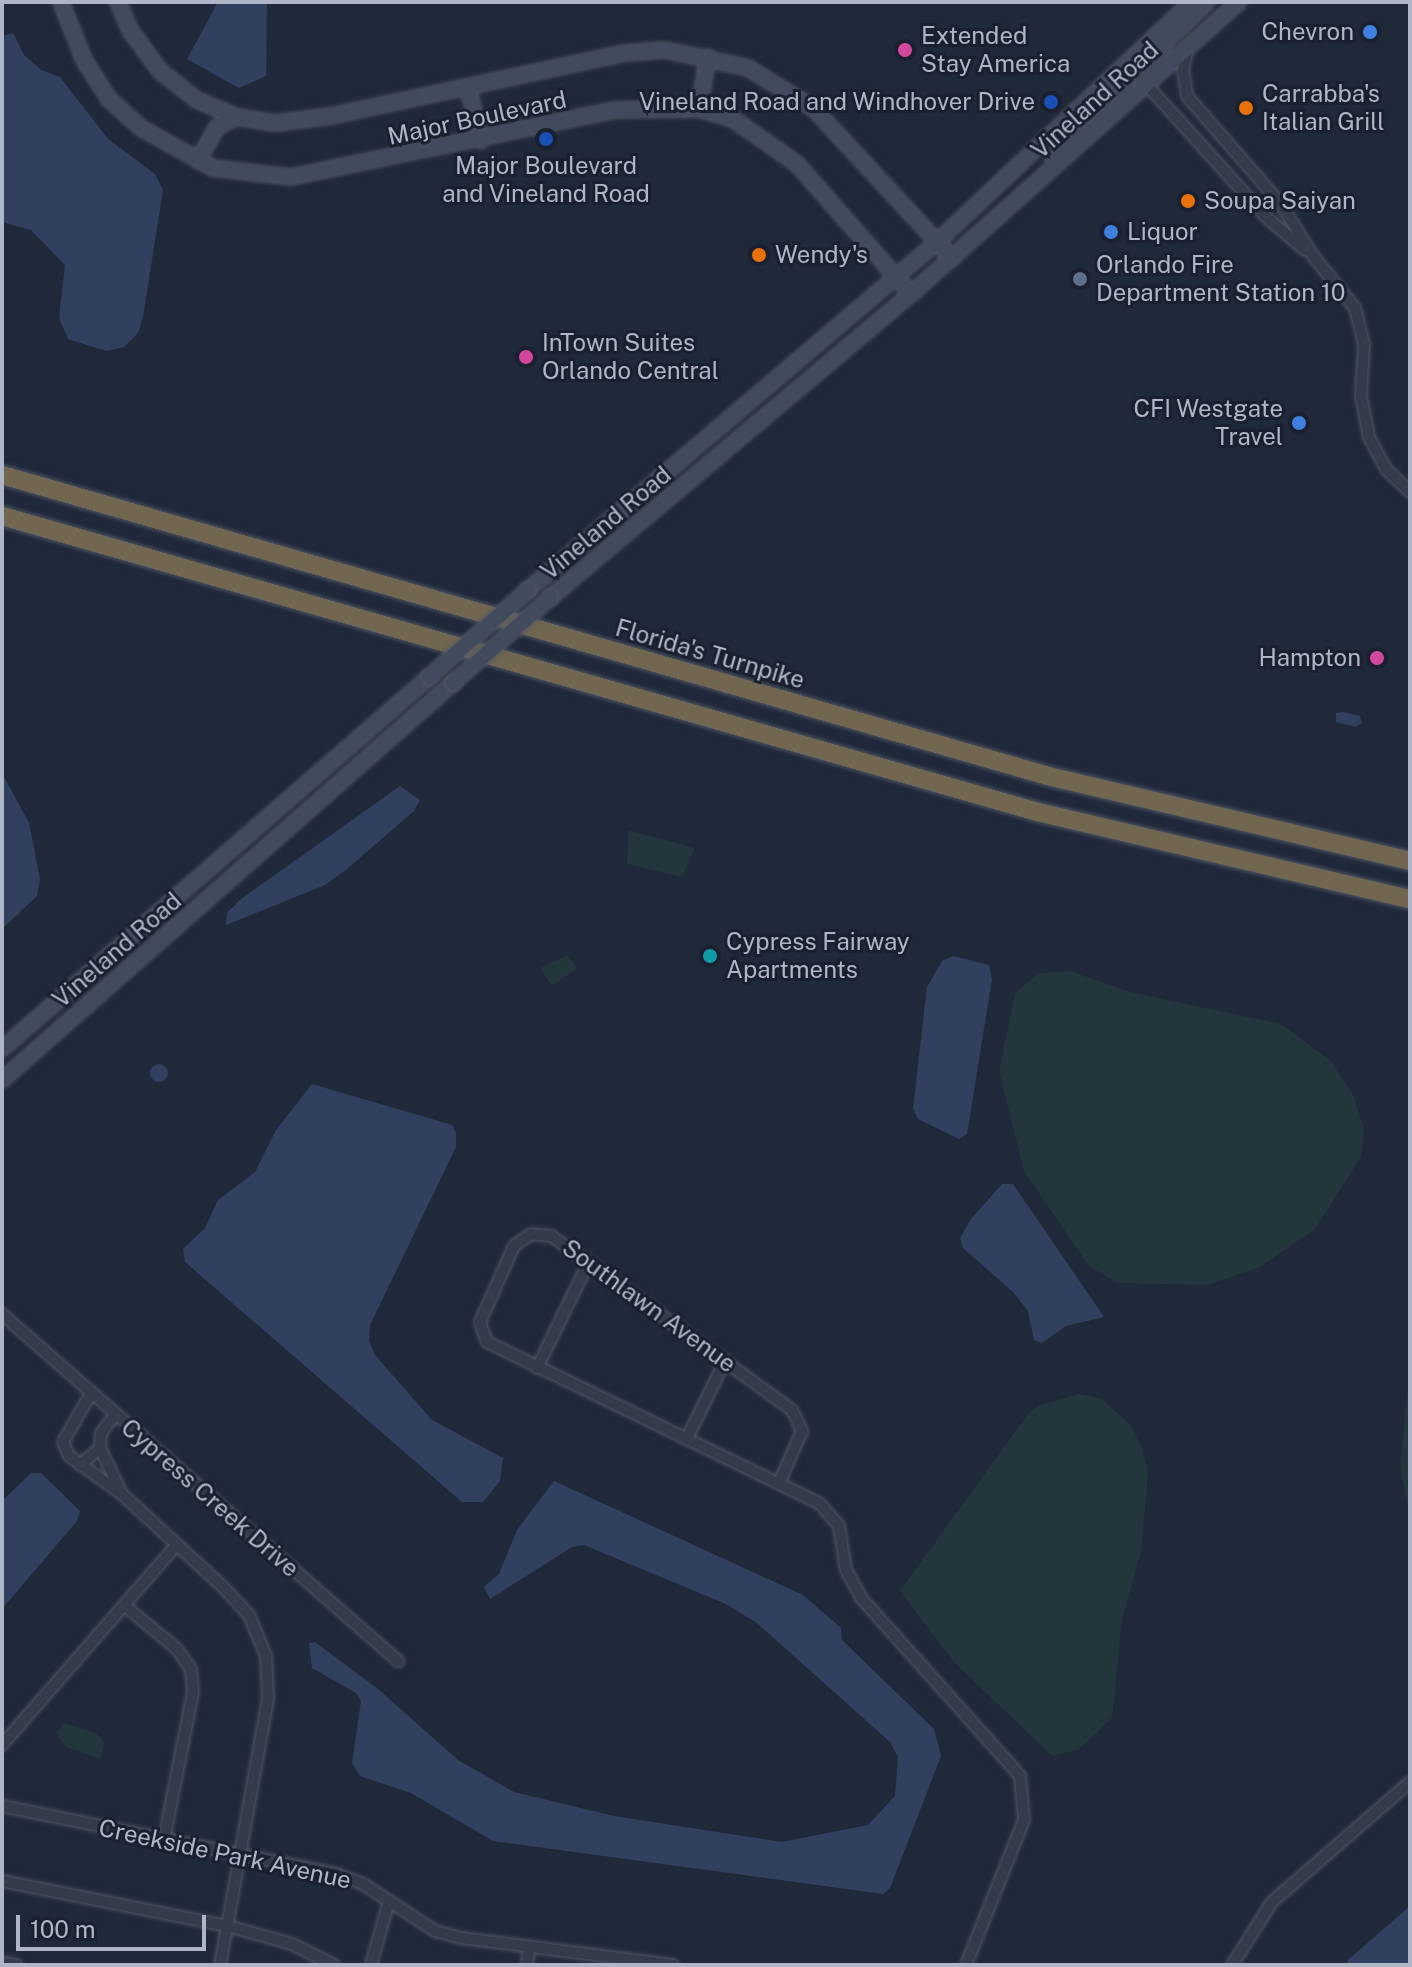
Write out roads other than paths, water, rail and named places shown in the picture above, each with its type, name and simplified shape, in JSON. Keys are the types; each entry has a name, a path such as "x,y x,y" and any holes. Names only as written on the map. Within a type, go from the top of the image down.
{"highway":[{"name":"Florida's Turnpike","path":"2,475 1048,776 1410,861"},
{"path":"2,516 1038,812 1410,899"},
{"path":"2,526 71,536"}],"street":[{"name":"Major Boulevard","path":"61,2 84,60 109,99 141,128 198,161 252,176 291,177 615,110 699,109 733,119 797,164 911,294"},
{"name":"Major Boulevard","path":"118,2 130,30 160,71 197,100 237,117 303,121 625,53 665,50 748,68 813,108 952,258"},
{"name":"Vineland Road","path":"2,1049 528,590 937,242 1192,2"},
{"path":"1207,2 1164,43 1146,84 1266,217 1313,256"},
{"name":"Vineland Road","path":"2,1080 551,597 911,294 1239,2"},
{"path":"1189,46 1183,70 1187,96 1281,204 1313,256 1358,313 1364,345 1362,408 1369,437 1386,469 1410,492"},
{"path":"1028,190 1073,133 1126,84 1139,50"},
{"path":"699,109 708,57"},
{"path":"468,87 481,140"},
{"path":"198,161 217,127 237,117"},
{"path":"1266,217 1281,204"},
{"path":"116,951 130,967"},
{"path":"46,1010 61,1028"},
{"name":"Southlawn Avenue","path":"780,1481 800,1442 801,1421 589,1262 543,1233 521,1238 514,1246 480,1322 482,1334 498,1350 780,1481 832,1515 842,1537 846,1570 862,1599 1020,1776 1024,1820 966,1965"},
{"path":"537,1368 589,1262"},
{"name":"Cypress Creek Drive","path":"2,1314 21,1336"},
{"name":"Cypress Creek Drive","path":"2,1324 21,1336 398,1661"},
{"path":"687,1438 725,1361"},
{"path":"90,1395 63,1442 80,1465 122,1494 249,1615 266,1656 268,1699 220,1965"},
{"path":"114,1416 101,1433 100,1448 122,1494"},
{"path":"80,1465 100,1448"},
{"path":"2,1745 175,1547"},
{"path":"125,1606 177,1649 191,1669 193,1692 164,1840"},
{"path":"1232,1965 1272,1902 1410,1782"},
{"name":"Creekside Park Avenue","path":"2,1806 336,1874 389,1901 435,1931 529,1948 673,1965"},
{"path":"2,1881 228,1926 292,1944 334,1965"},
{"path":"371,1965 389,1901"},
{"path":"527,1965 529,1948"},
{"path":"2,1962 17,1965"}],"water":[{"path":"218,2 267,2 266,76 239,88 187,59"},
{"path":"13,33 24,55 41,70 60,77 108,139 155,174 163,190 143,317 138,333 124,347 106,351 68,339 59,318 65,265 31,230 2,222 2,36"},
{"path":"1336,713 1360,716 1362,723 1356,727 1336,722"},
{"path":"2,773 29,823 40,879 37,896 2,929"},
{"path":"400,786 420,800 414,811 347,869 325,885 226,925 227,913 241,899"},
{"path":"953,956 989,965 992,979 967,1134 959,1139 918,1119 913,1108 927,987 942,961"},
{"path":"155,1064 163,1064 168,1073 166,1080 155,1082 150,1077 150,1069"},
{"path":"312,1084 452,1125 456,1133 456,1147 370,1325 369,1340 375,1355 432,1420 503,1458 500,1481 483,1502 462,1502 185,1262 183,1249 205,1228 218,1200 255,1172 276,1130"},
{"path":"1002,1184 1013,1184 1104,1317 1066,1326 1042,1343 1034,1340 1028,1311 1013,1292 963,1248 960,1238 971,1219"},
{"path":"31,1473 41,1473 80,1511 77,1521 2,1609 2,1501"},
{"path":"554,1481 803,1595 841,1628 842,1640 934,1729 941,1756 890,1888 883,1894 493,1841 411,1793 360,1776 352,1763 361,1701 356,1693 312,1668 309,1643 315,1642 378,1689 458,1760 514,1792 614,1816 782,1842 868,1825 895,1796 898,1757 890,1742 757,1623 726,1604 584,1545 572,1547 490,1599 484,1587 499,1574 517,1530"},
{"path":"1410,1906 1410,1965 1345,1965 1349,1959"}],"place":[{"name":"Chevron","path":"1370,32"},
{"name":"Extended Stay America","path":"905,50"},
{"name":"Vineland Road and Windhover Drive","path":"1051,102"},
{"name":"Carrabba's Italian Grill","path":"1246,108"},
{"name":"Major Boulevard and Vineland Road","path":"546,139"},
{"name":"Soupa Saiyan","path":"1188,201"},
{"name":"Liquor","path":"1111,232"},
{"name":"Wendy's","path":"759,255"},
{"name":"Orlando Fire Department Station 10","path":"1080,279"},
{"name":"InTown Suites Orlando Central","path":"526,357"},
{"name":"CFI Westgate Travel","path":"1299,423"},
{"name":"Hampton","path":"1377,658"},
{"name":"Cypress Fairway Apartments","path":"710,956"}]}
